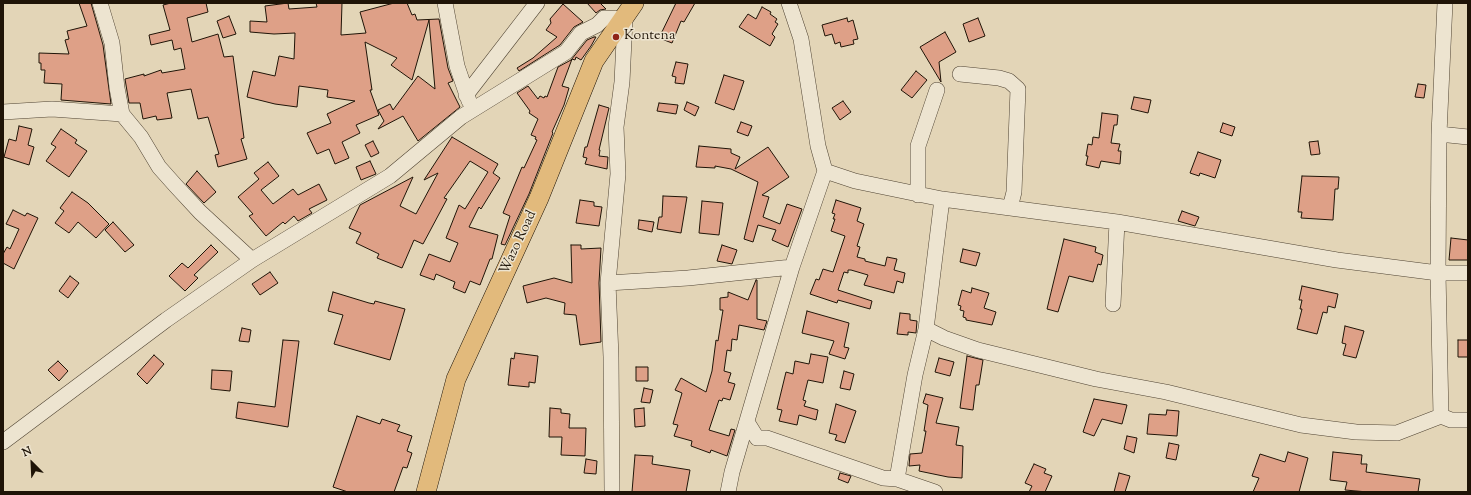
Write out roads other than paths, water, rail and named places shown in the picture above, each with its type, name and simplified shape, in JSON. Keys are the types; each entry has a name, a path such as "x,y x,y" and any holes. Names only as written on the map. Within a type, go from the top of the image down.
{"main road":[{"name":"Wazo Road","path":"426,492 456,379 539,198 594,61 630,11"}],"street":[{"path":"100,3 112,43 117,88 122,114 141,137 159,167 175,186 200,212 252,260"},
{"path":"444,3 450,37 466,95 473,110"},
{"path":"466,95 537,3"},
{"path":"728,492 732,472 792,267 825,171 818,146 801,39 789,3"},
{"path":"1441,416 1438,272 1439,134 1445,3"},
{"path":"3,442 166,320 252,260 390,176 461,117 566,52 581,33 596,25 604,18 630,11 616,127 618,174 608,283 611,357 612,492"},
{"path":"960,74 999,78 1009,81 1018,90 1014,192 1010,208"},
{"path":"918,195 918,146 937,90"},
{"path":"3,112 52,110 122,114"},
{"path":"1439,134 1468,137"},
{"path":"825,171 855,181 942,199 1117,222 1258,248 1438,272 1468,273"},
{"path":"897,479 915,375 926,330 942,199"},
{"path":"1113,304 1117,222"},
{"path":"608,283 688,278 792,267"},
{"path":"926,330 978,350 1096,379 1166,392 1301,425 1356,432 1397,433 1441,416 1451,420 1468,420"},
{"path":"747,422 757,438 766,438 883,478 897,479 935,492"}],"place":[{"name":"Kontena","path":"616,37"}]}
